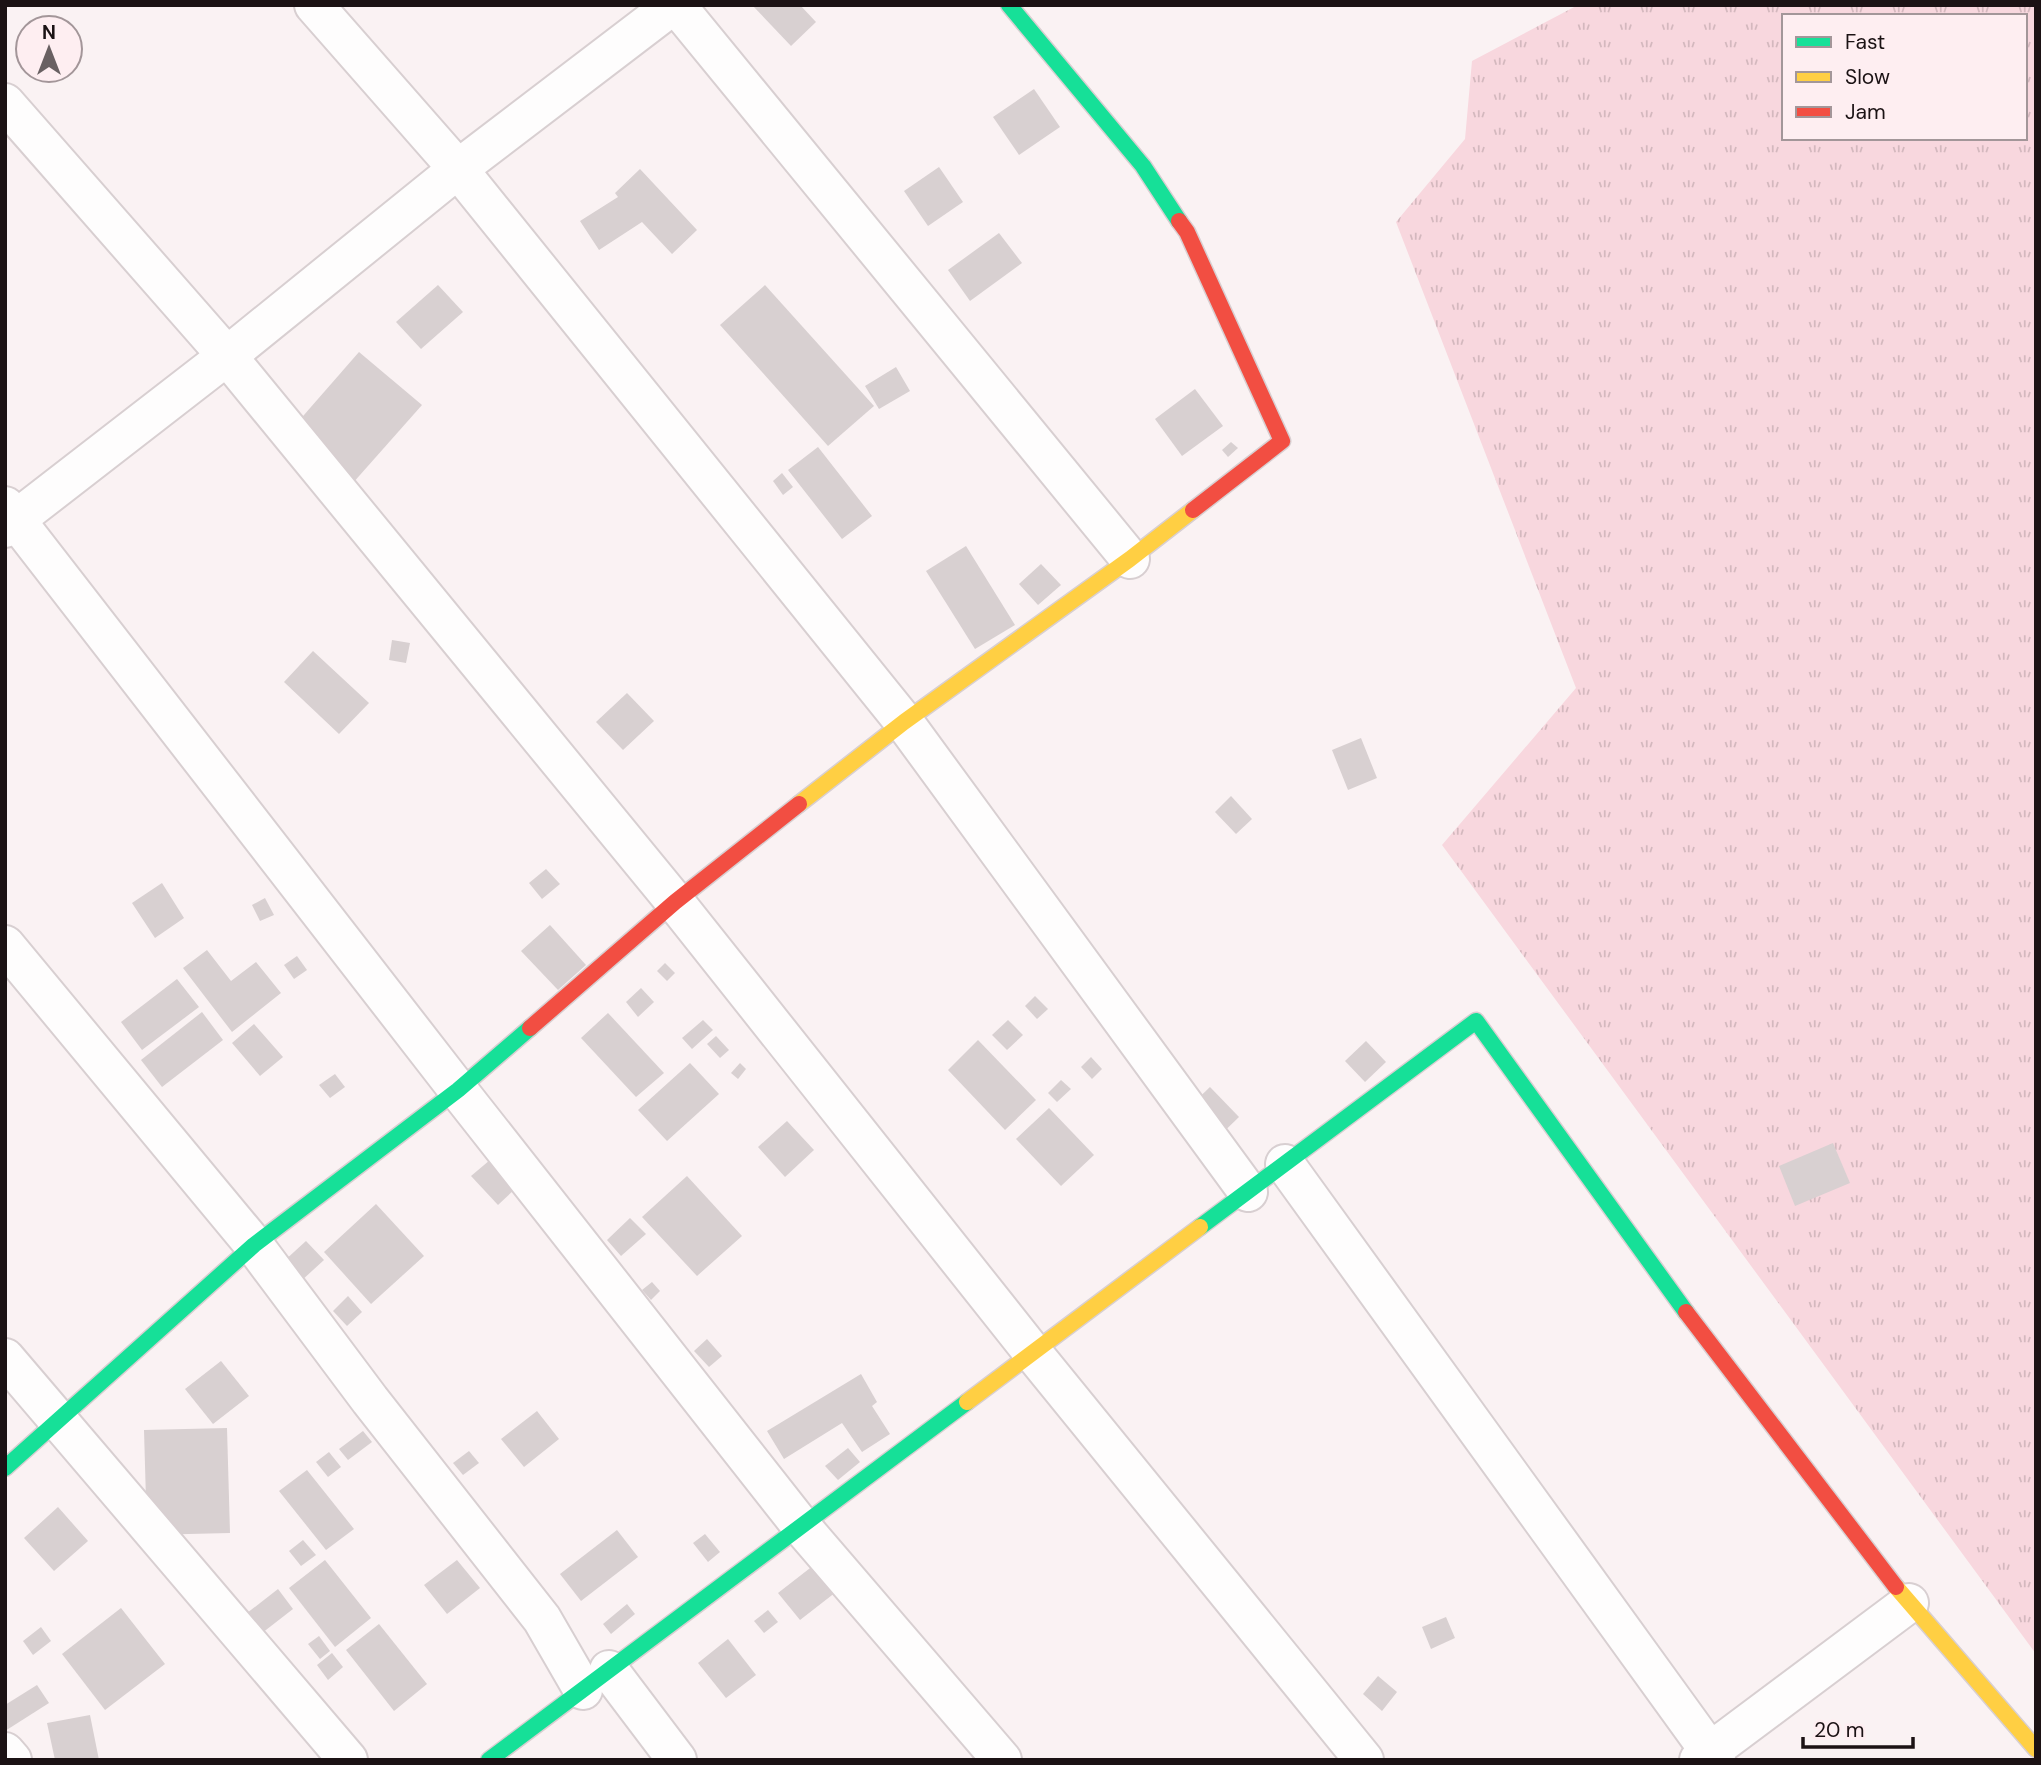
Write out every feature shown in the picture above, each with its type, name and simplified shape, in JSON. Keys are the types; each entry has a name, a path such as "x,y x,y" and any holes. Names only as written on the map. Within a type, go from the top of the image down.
{"street":[{"path":"314,5 458,169 904,722 1248,1192"},
{"path":"1002,1760 801,1526 9,518 227,356 458,169 674,5 1130,559"},
{"path":"5,1468 254,1245 458,1090 675,902 904,722 1130,559 1282,441 1187,232 1143,166 1009,5"},
{"path":"5,103 227,356 675,902 1033,1353 1364,1760"},
{"path":"5,945 254,1245 370,1400 542,1619 596,1680 677,1760"},
{"path":"489,1760 1476,1021 1692,1320 1909,1603 2036,1749"},
{"path":"1285,1164 1708,1757 1909,1603"},
{"path":"5,1358 348,1760"},
{"path":"5,1752 12,1760"}],"green space":[{"path":"1578,5 2036,5 2036,1654 1442,845 1576,688 1396,222 1465,139 1472,61"}],"building":[{"path":"752,5 800,5 816,22 791,46"},
{"path":"1034,89 1060,127 1019,155 993,117"},
{"path":"939,167 963,202 928,226 904,191"},
{"path":"640,169 697,230 672,254 642,222 599,250 580,221 618,197 615,193"},
{"path":"999,233 1022,263 970,301 948,270"},
{"path":"438,285 463,312 421,349 396,322"},
{"path":"765,285 874,406 828,446 720,325"},
{"path":"359,352 422,405 352,484 290,431"},
{"path":"896,367 910,391 879,409 865,386"},
{"path":"1195,389 1223,426 1182,456 1155,419"},
{"path":"1231,442 1238,448 1228,457 1222,450"},
{"path":"818,447 872,516 842,539 788,470"},
{"path":"782,473 793,487 783,495 773,481"},
{"path":"966,546 1015,625 975,649 926,571"},
{"path":"1041,564 1061,585 1038,605 1019,584"},
{"path":"392,640 410,643 406,663 389,660"},
{"path":"313,651 369,703 339,734 284,682"},
{"path":"627,693 654,721 623,750 596,722"},
{"path":"1361,738 1377,778 1348,790 1332,750"},
{"path":"1231,796 1252,819 1236,834 1215,812"},
{"path":"546,869 560,884 542,899 529,883"},
{"path":"162,883 184,918 155,938 132,903"},
{"path":"265,898 274,915 260,921 252,905"},
{"path":"550,925 586,965 558,990 521,951"},
{"path":"207,950 231,981 256,962 281,993 232,1032 183,968"},
{"path":"297,956 307,970 294,979 284,965"},
{"path":"665,963 675,973 667,981 657,971"},
{"path":"177,979 199,1007 142,1050 121,1022"},
{"path":"641,988 654,1002 638,1017 626,1002"},
{"path":"1035,996 1048,1009 1037,1019 1025,1006"},
{"path":"202,1012 223,1040 162,1087 141,1060"},
{"path":"608,1013 664,1073 636,1097 581,1038"},
{"path":"703,1020 713,1030 692,1049 682,1038"},
{"path":"1008,1020 1023,1035 1007,1050 992,1035"},
{"path":"254,1024 283,1057 260,1076 232,1043"},
{"path":"716,1036 729,1050 720,1058 707,1044"},
{"path":"978,1040 1036,1100 1005,1130 948,1070"},
{"path":"1366,1041 1386,1062 1365,1082 1345,1061"},
{"path":"1091,1057 1102,1069 1092,1079 1081,1067"},
{"path":"690,1063 719,1094 667,1141 638,1110"},
{"path":"740,1063 746,1069 738,1079 731,1073"},
{"path":"335,1074 345,1087 330,1098 319,1085"},
{"path":"1061,1080 1071,1089 1057,1102 1048,1093"},
{"path":"1210,1087 1239,1117 1211,1144 1182,1114"},
{"path":"1049,1108 1094,1155 1061,1186 1016,1139"},
{"path":"787,1121 814,1150 785,1177 758,1147"},
{"path":"1833,1143 1850,1183 1795,1206 1779,1166"},
{"path":"490,1160 516,1188 498,1205 471,1176"},
{"path":"687,1176 742,1236 697,1276 642,1217"},
{"path":"376,1204 424,1256 371,1304 324,1252"},
{"path":"630,1218 646,1234 621,1256 607,1240"},
{"path":"306,1241 324,1260 301,1281 283,1262"},
{"path":"652,1282 660,1291 651,1300 642,1290"},
{"path":"348,1296 362,1312 347,1326 333,1311"},
{"path":"707,1339 722,1356 709,1367 694,1351"},
{"path":"221,1361 249,1396 213,1424 185,1389"},
{"path":"861,1374 877,1402 872,1406 890,1434 862,1452 842,1423 784,1459 767,1431"},
{"path":"537,1411 559,1439 524,1467 501,1439"},
{"path":"227,1428 230,1533 147,1535 144,1430"},
{"path":"363,1431 372,1442 348,1460 339,1449"},
{"path":"848,1448 860,1462 838,1480 825,1466"},
{"path":"469,1451 479,1463 463,1475 453,1463"},
{"path":"329,1452 341,1467 328,1477 316,1462"},
{"path":"307,1470 354,1529 326,1550 279,1491"},
{"path":"58,1507 88,1541 54,1571 24,1538"},
{"path":"617,1530 638,1557 581,1601 560,1574"},
{"path":"705,1534 720,1552 708,1562 693,1543"},
{"path":"303,1540 316,1555 301,1566 289,1551"},
{"path":"325,1560 371,1618 335,1647 289,1588"},
{"path":"457,1560 480,1588 447,1614 424,1585"},
{"path":"814,1565 836,1592 800,1620 778,1593"},
{"path":"278,1589 293,1609 248,1644 233,1624"},
{"path":"627,1604 635,1614 611,1634 603,1624"},
{"path":"121,1608 165,1664 105,1710 62,1654"},
{"path":"768,1610 778,1622 764,1633 754,1621"},
{"path":"1446,1617 1455,1638 1431,1649 1422,1627"},
{"path":"379,1624 427,1684 394,1711 346,1650"},
{"path":"41,1627 51,1641 33,1655 23,1641"},
{"path":"319,1636 330,1651 320,1659 308,1644"},
{"path":"728,1639 756,1675 726,1698 698,1663"},
{"path":"332,1653 343,1667 328,1680 317,1665"},
{"path":"1378,1676 1397,1692 1382,1711 1363,1694"},
{"path":"37,1685 49,1703 5,1731 5,1705"},
{"path":"90,1715 99,1760 55,1760 47,1723"}],"traffic: fast":[{"path":"1009,5 1143,166 1179,221"},
{"path":"1200,1227 1476,1021 1686,1312"},
{"path":"5,1468 254,1245 458,1090 530,1028"},
{"path":"489,1760 967,1402"}],"traffic: slow":[{"path":"799,804 904,722 1130,559 1193,510"},
{"path":"967,1402 1200,1227"},
{"path":"1896,1587 2036,1749"}],"traffic: jam":[{"path":"1179,221 1187,232 1282,441 1193,510"},
{"path":"530,1028 675,902 799,804"},
{"path":"1686,1312 1896,1587"}]}
